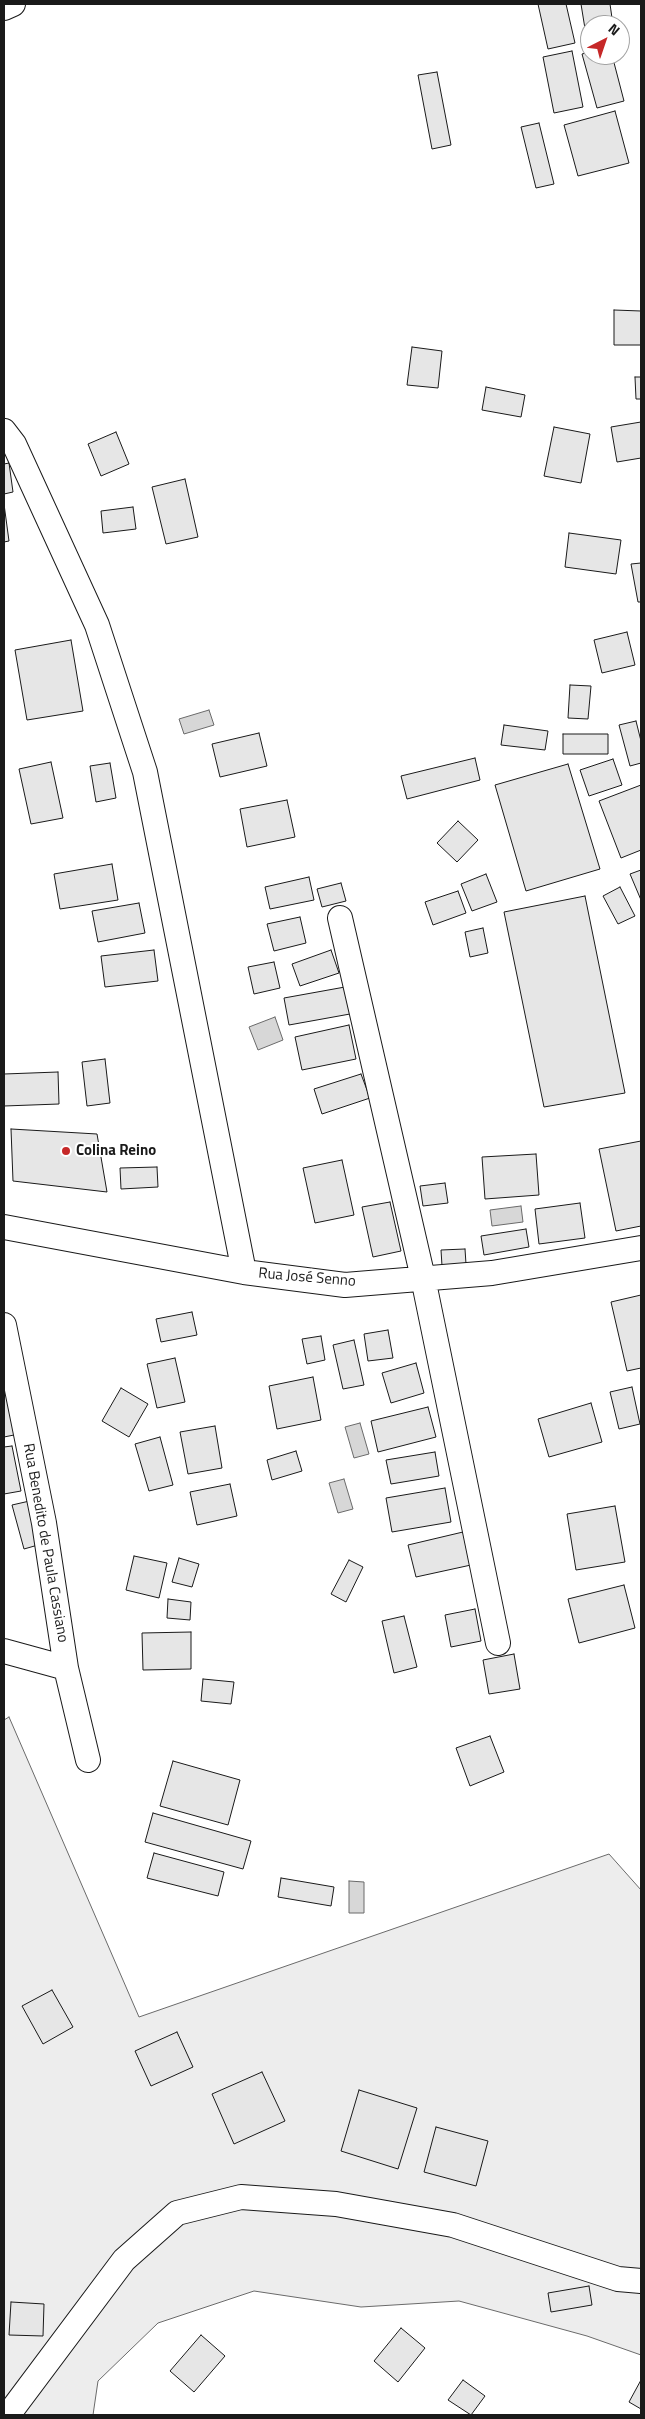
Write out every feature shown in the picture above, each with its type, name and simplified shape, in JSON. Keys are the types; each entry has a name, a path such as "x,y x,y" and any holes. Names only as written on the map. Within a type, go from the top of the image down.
{"street":[{"path":"4,8 13,4"},
{"path":"4,431 14,444 97,625 145,772 244,1272"},
{"path":"340,918 423,1278 498,1643"},
{"name":"Rua José Senno","path":"4,1227 244,1272 344,1285 492,1273 641,1248"},
{"name":"Rua Benedito de Paula Cassiano","path":"4,1325 44,1523 66,1668 88,1760"},
{"path":"4,1652 66,1668"},
{"path":"8,2415 124,2260 177,2213 240,2197 336,2204 454,2225 618,2279 641,2281"}],"shaded area":[{"path":"209,710 214,725 184,734 179,719"},
{"path":"275,1017 283,1040 258,1050 249,1027"},
{"path":"521,1206 523,1222 492,1226 490,1210"},
{"path":"360,1423 369,1454 354,1458 345,1427"},
{"path":"344,1479 353,1509 338,1513 329,1483"},
{"path":"9,1717 139,2017 609,1854 641,1890 641,2355 587,2336 459,2301 361,2307 254,2291 158,2323 98,2381 93,2415 4,2415 4,1720"},
{"path":"349,1881 364,1882 364,1913 349,1913"}],"building":[{"path":"538,4 566,4 575,43 548,49"},
{"path":"581,4 610,4 612,15 583,15"},
{"path":"572,51 583,107 554,113 543,57"},
{"path":"585,65 615,65 624,101 597,108"},
{"path":"437,72 451,145 432,149 418,75"},
{"path":"615,111 629,163 578,176 564,125"},
{"path":"539,123 554,184 536,188 521,127"},
{"path":"614,310 641,311 641,345 614,345"},
{"path":"412,347 442,351 438,388 407,385"},
{"path":"635,377 641,377 641,399 636,399"},
{"path":"486,387 525,395 521,417 482,410"},
{"path":"641,422 641,458 617,462 611,427"},
{"path":"554,427 590,434 581,483 544,476"},
{"path":"116,432 129,464 101,476 88,444"},
{"path":"9,463 13,492 4,494 4,464"},
{"path":"185,479 198,537 166,544 152,487"},
{"path":"4,504 9,541 4,542"},
{"path":"133,507 136,529 103,533 101,511"},
{"path":"569,533 621,540 616,574 565,567"},
{"path":"641,563 641,602 638,602 631,564"},
{"path":"627,632 635,665 602,673 594,640"},
{"path":"71,640 83,711 27,720 15,650"},
{"path":"570,685 591,686 588,719 568,718"},
{"path":"636,721 641,741 641,763 630,766 619,725"},
{"path":"504,725 548,731 545,750 501,745"},
{"path":"259,733 267,766 220,777 212,744"},
{"path":"563,734 608,734 608,754 563,754"},
{"path":"475,758 480,780 407,799 401,776"},
{"path":"613,759 622,785 589,796 580,770"},
{"path":"51,762 63,818 31,824 19,769"},
{"path":"110,763 116,798 96,802 90,766"},
{"path":"568,764 600,869 526,891 495,785"},
{"path":"641,785 641,850 621,858 599,801"},
{"path":"287,800 295,837 247,847 240,809"},
{"path":"458,821 478,840 457,862 437,843"},
{"path":"112,864 118,900 60,909 54,874"},
{"path":"641,870 641,900 630,874"},
{"path":"486,874 497,902 472,911 461,884"},
{"path":"309,877 314,900 270,909 265,887"},
{"path":"341,883 346,901 322,907 317,889"},
{"path":"620,887 635,916 618,924 603,896"},
{"path":"458,891 466,913 433,925 425,902"},
{"path":"585,896 625,1093 544,1107 504,912"},
{"path":"139,903 145,933 98,942 92,911"},
{"path":"300,917 306,943 274,951 267,924"},
{"path":"483,928 488,953 470,957 465,932"},
{"path":"154,950 158,981 105,987 101,956"},
{"path":"331,950 339,973 300,986 292,964"},
{"path":"274,962 280,988 254,994 248,967"},
{"path":"345,987 350,1014 289,1025 284,998"},
{"path":"349,1025 356,1059 302,1070 295,1037"},
{"path":"105,1059 110,1103 87,1106 82,1062"},
{"path":"58,1072 59,1104 4,1106 4,1074"},
{"path":"361,1074 370,1098 322,1114 314,1089"},
{"path":"11,1129 97,1134 107,1192 13,1181"},
{"path":"641,1141 641,1226 616,1231 599,1149"},
{"path":"536,1154 539,1195 485,1199 482,1157"},
{"path":"342,1160 354,1215 315,1223 303,1168"},
{"path":"157,1167 158,1187 121,1189 120,1168"},
{"path":"445,1183 448,1203 423,1206 420,1186"},
{"path":"390,1202 401,1251 373,1257 362,1207"},
{"path":"580,1203 585,1238 539,1244 535,1209"},
{"path":"526,1229 529,1247 484,1255 481,1236"},
{"path":"465,1249 466,1264 442,1266 441,1250"},
{"path":"641,1295 641,1368 627,1371 611,1302"},
{"path":"192,1312 197,1335 161,1342 156,1319"},
{"path":"388,1330 393,1358 368,1361 364,1334"},
{"path":"321,1336 325,1360 307,1364 302,1339"},
{"path":"354,1340 364,1385 343,1389 333,1345"},
{"path":"175,1358 185,1402 157,1408 147,1364"},
{"path":"416,1363 424,1393 391,1403 382,1373"},
{"path":"313,1377 321,1420 277,1429 269,1386"},
{"path":"4,1379 19,1434 4,1437"},
{"path":"632,1387 640,1424 619,1429 610,1392"},
{"path":"121,1388 148,1404 129,1437 102,1421"},
{"path":"591,1403 602,1442 549,1457 538,1419"},
{"path":"428,1407 436,1437 378,1452 371,1421"},
{"path":"215,1426 222,1468 188,1474 180,1432"},
{"path":"160,1437 173,1485 149,1491 135,1444"},
{"path":"12,1446 21,1491 4,1494 4,1447"},
{"path":"296,1451 302,1471 272,1480 267,1460"},
{"path":"435,1452 439,1476 391,1484 386,1460"},
{"path":"230,1484 237,1516 197,1525 190,1492"},
{"path":"445,1488 451,1522 392,1532 386,1498"},
{"path":"34,1500 45,1543 24,1549 12,1505"},
{"path":"615,1506 625,1562 576,1570 567,1514"},
{"path":"463,1532 471,1565 416,1577 408,1545"},
{"path":"134,1556 167,1563 159,1598 126,1590"},
{"path":"179,1558 199,1564 192,1587 172,1582"},
{"path":"349,1560 363,1567 346,1602 331,1594"},
{"path":"624,1585 635,1628 579,1643 568,1599"},
{"path":"168,1599 191,1602 190,1620 167,1618"},
{"path":"475,1609 481,1641 451,1647 445,1615"},
{"path":"404,1616 417,1667 394,1673 382,1621"},
{"path":"191,1632 191,1669 143,1670 142,1633"},
{"path":"514,1654 520,1689 489,1694 483,1660"},
{"path":"203,1679 234,1682 231,1704 201,1701"},
{"path":"490,1736 504,1772 470,1786 456,1748"},
{"path":"173,1761 240,1780 228,1825 160,1806"},
{"path":"153,1813 251,1841 243,1869 145,1842"},
{"path":"154,1853 224,1872 218,1896 147,1878"},
{"path":"281,1878 334,1887 331,1906 278,1897"},
{"path":"52,1990 73,2027 43,2044 22,2006"},
{"path":"177,2032 193,2067 151,2086 135,2051"},
{"path":"262,2072 285,2121 234,2144 212,2094"},
{"path":"359,2090 417,2108 398,2169 341,2151"},
{"path":"436,2127 488,2141 476,2186 424,2172"},
{"path":"589,2286 592,2305 551,2312 548,2293"},
{"path":"11,2302 44,2304 43,2336 9,2335"},
{"path":"401,2328 425,2348 398,2382 374,2361"},
{"path":"201,2335 225,2356 194,2392 170,2371"},
{"path":"463,2380 485,2396 471,2415 448,2400"},
{"path":"641,2380 641,2409 629,2402"}],"place":[{"name":"Colina Reino","path":"66,1151"}]}
